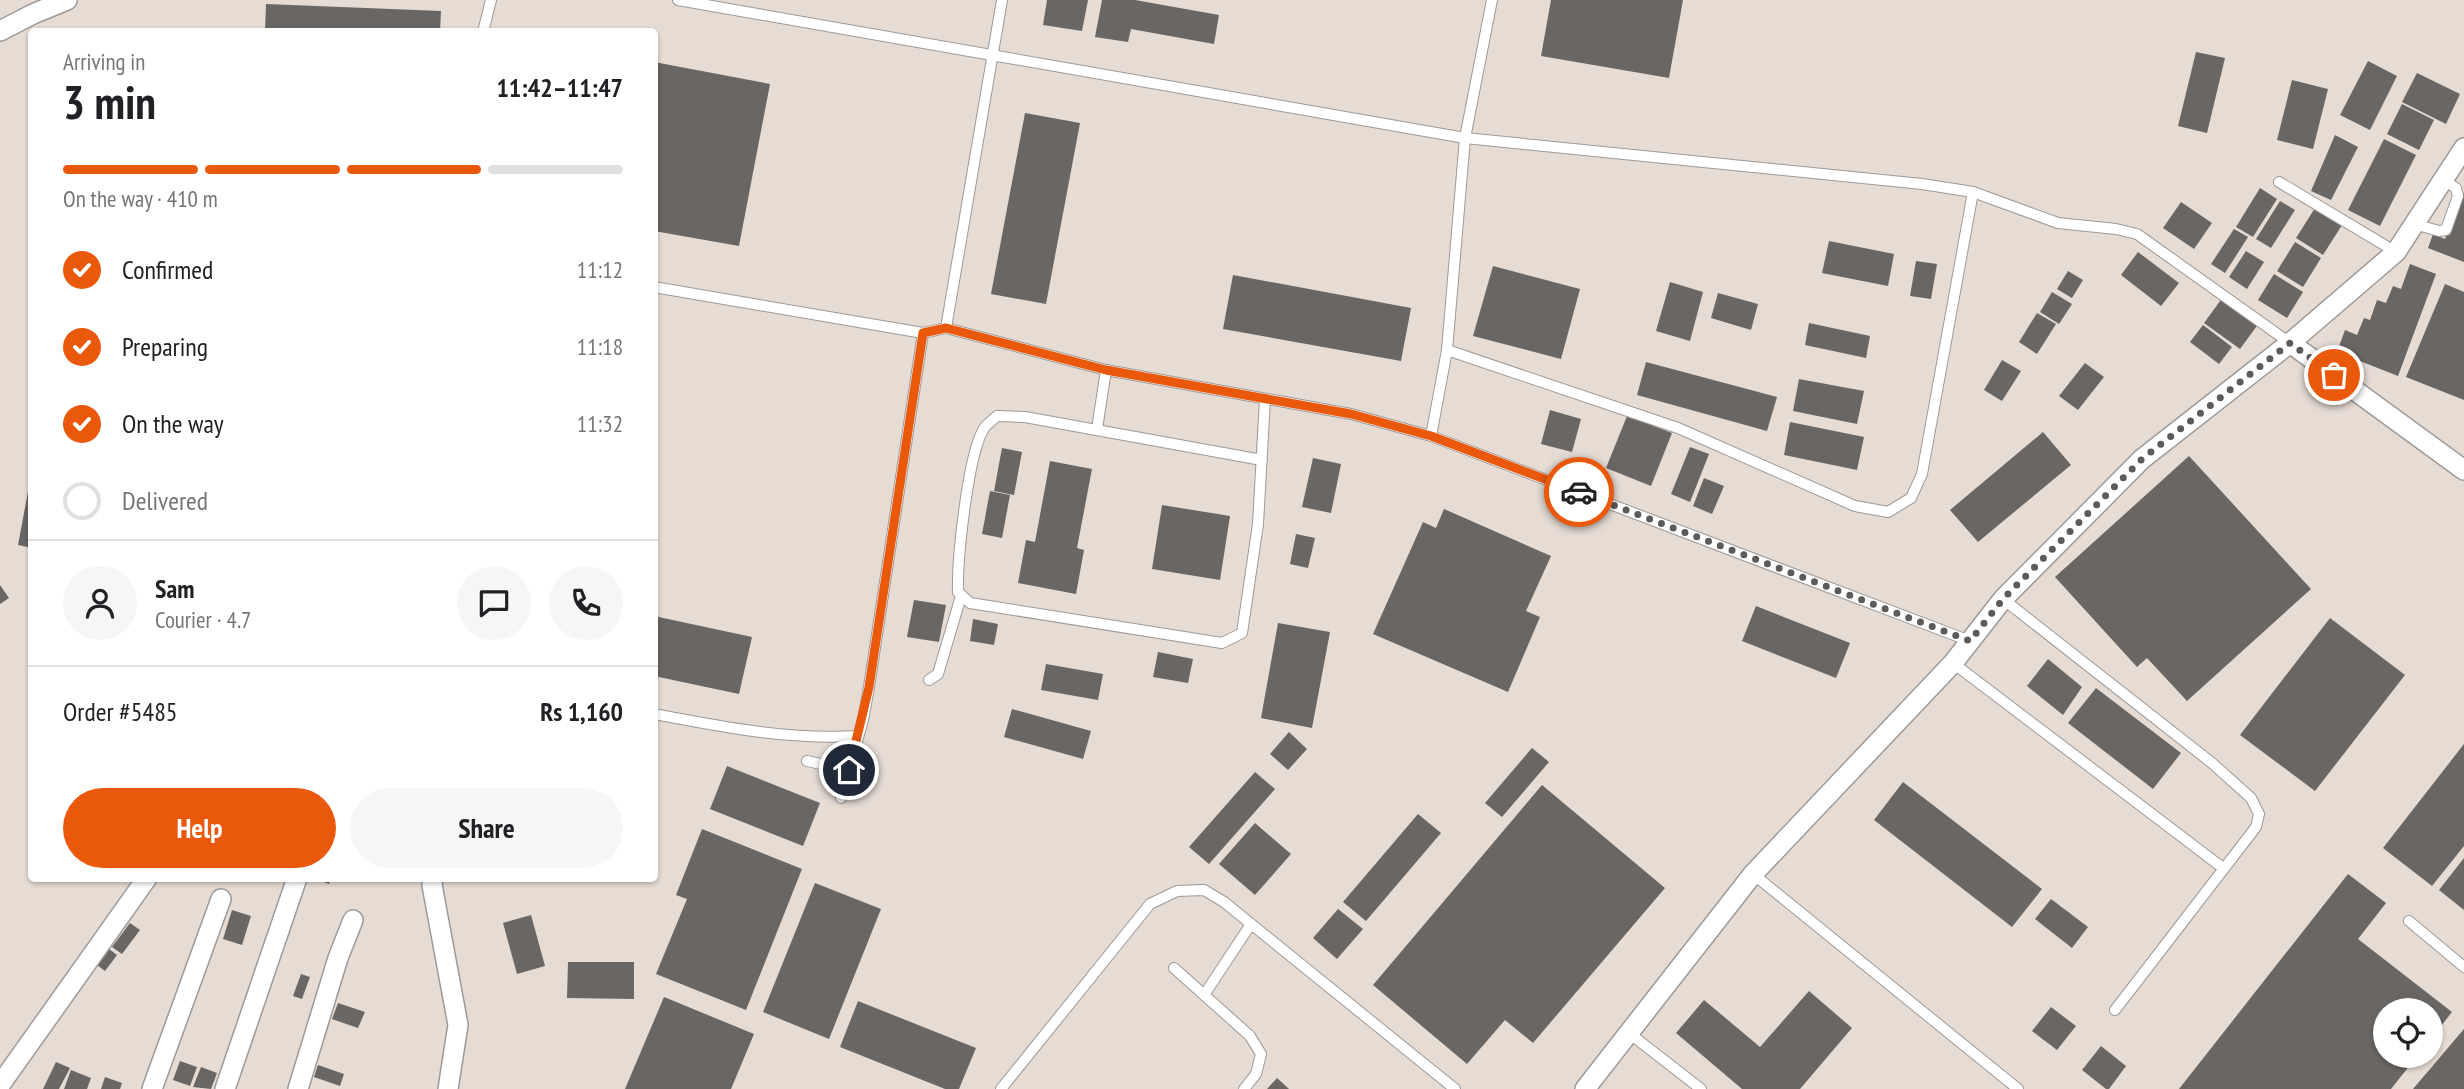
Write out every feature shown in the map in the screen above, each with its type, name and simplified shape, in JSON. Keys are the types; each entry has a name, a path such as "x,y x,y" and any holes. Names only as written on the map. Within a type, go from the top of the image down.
{"street":[{"path":"0,31 67,0"},
{"path":"1585,1089 1754,874 1953,663 2003,599 2142,459 2290,343 2396,252 2464,148"},
{"path":"2290,343 2464,470"},
{"path":"0,1085 144,882"},
{"path":"225,1089 297,882"},
{"path":"432,882 458,1025 448,1089"},
{"path":"152,1089 221,899"},
{"path":"298,1089 338,958 354,920"}],"lane":[{"path":"484,28 491,0"},
{"path":"678,0 1465,138 1922,184 1973,192 2058,223 2137,234 2290,343"},
{"path":"946,328 1002,0"},
{"path":"1431,436 1447,350 1465,138 1492,0"},
{"path":"2414,224 2439,231 2446,230 2458,196 2456,188 2443,180"},
{"path":"2279,182 2396,252"},
{"path":"1447,350 1678,428 1855,506 1888,512 1911,498 1922,474 1973,192"},
{"path":"658,288 923,333 946,328 1106,370 1351,414 1431,436 1970,641"},
{"path":"841,798 869,687 923,333"},
{"path":"1097,429 1106,370"},
{"path":"1262,460 1025,417 997,416 984,428 972,458 957,572 958,592 970,603 1222,643 1242,633 1258,524 1262,460 1265,399"},
{"path":"929,680 938,674 961,596"},
{"path":"2003,599 2202,754 2251,798 2259,814 2256,827 2115,1010"},
{"path":"1953,663 2223,868"},
{"path":"658,715 721,727 817,738 858,736"},
{"path":"807,761 849,770"},
{"path":"1754,874 2018,1089"},
{"path":"1001,1089 1150,904 1177,891 1205,890 1224,902 1455,1089"},
{"path":"2409,921 2464,967"},
{"path":"1204,995 1251,924"},
{"path":"1174,968 1250,1036 1261,1054 1256,1074 1244,1089"},
{"path":"1629,1033 1701,1089"}],"shaded area":[{"path":"0,0 2464,0 2464,1089 0,1089"}],"building":[{"path":"1047,0 1088,0 1082,31 1043,25"},
{"path":"1102,0 1135,0 1219,15 1214,44 1131,29 1128,42 1095,37"},
{"path":"1551,0 1683,0 1669,78 1541,56"},
{"path":"266,4 441,11 440,28 265,28"},
{"path":"2196,52 2225,58 2207,133 2178,126"},
{"path":"2368,61 2397,76 2370,130 2340,115"},
{"path":"658,63 770,84 739,246 658,232"},
{"path":"2417,73 2460,94 2446,124 2402,102"},
{"path":"2292,80 2328,89 2313,149 2277,140"},
{"path":"2402,104 2434,120 2419,150 2387,134"},
{"path":"1025,113 1080,123 1046,304 991,294"},
{"path":"2335,135 2358,147 2331,200 2311,191"},
{"path":"2384,139 2416,155 2380,226 2348,210"},
{"path":"2260,188 2277,199 2253,237 2236,227"},
{"path":"2464,192 2464,262 2428,248 2433,234 2445,239"},
{"path":"2280,201 2295,210 2271,248 2256,239"},
{"path":"2181,202 2212,223 2194,249 2163,228"},
{"path":"2315,208 2342,225 2323,255 2296,238"},
{"path":"2234,229 2248,237 2225,273 2211,264"},
{"path":"1829,241 1894,254 1888,286 1822,273"},
{"path":"2295,242 2321,258 2303,287 2277,271"},
{"path":"2246,251 2264,262 2247,289 2229,277"},
{"path":"2138,252 2179,283 2161,306 2121,275"},
{"path":"1916,261 1937,264 1931,299 1910,296"},
{"path":"2410,264 2436,274 2398,376 2337,352 2345,330 2357,335 2364,318 2370,320 2377,300 2386,303 2393,286 2401,289"},
{"path":"1493,266 1580,289 1561,359 1473,336"},
{"path":"2068,271 2083,280 2072,298 2057,289"},
{"path":"2274,274 2303,292 2287,318 2258,300"},
{"path":"1233,275 1411,308 1401,361 1223,329"},
{"path":"1670,282 1703,292 1690,341 1656,331"},
{"path":"2445,284 2464,292 2464,400 2406,377"},
{"path":"2052,292 2072,304 2059,324 2040,312"},
{"path":"1718,293 1758,304 1751,330 1711,318"},
{"path":"2223,297 2259,323 2240,349 2204,323"},
{"path":"2037,313 2056,324 2037,354 2019,342"},
{"path":"1809,323 1870,336 1866,358 1805,345"},
{"path":"2203,325 2232,347 2219,364 2190,342"},
{"path":"2002,360 2021,371 2002,401 1984,390"},
{"path":"1646,362 1777,397 1767,431 1637,395"},
{"path":"2085,363 2104,377 2078,410 2059,396"},
{"path":"1799,379 1864,391 1857,424 1793,411"},
{"path":"1550,410 1581,419 1572,452 1541,444"},
{"path":"1627,416 1672,433 1651,486 1606,468"},
{"path":"1790,422 1864,437 1857,470 1784,455"},
{"path":"2043,432 2071,465 1978,542 1950,510"},
{"path":"1690,447 1709,454 1690,502 1671,494"},
{"path":"1002,448 1022,452 1014,495 994,491"},
{"path":"2189,456 2311,589 2187,701 2147,658 2137,667 2055,577"},
{"path":"1313,458 1341,464 1331,513 1302,507"},
{"path":"1050,461 1092,469 1077,548 1084,550 1076,594 1018,583 1026,540 1035,542"},
{"path":"1704,478 1724,486 1712,514 1693,506"},
{"path":"990,491 1010,495 1002,538 982,534"},
{"path":"28,492 28,547 18,545"},
{"path":"1162,505 1230,516 1220,580 1152,569"},
{"path":"1444,509 1551,556 1526,611 1540,617 1508,692 1373,634 1423,522 1436,528"},
{"path":"1296,534 1315,538 1308,568 1290,564"},
{"path":"0,585 9,598 0,604"},
{"path":"914,600 946,605 939,642 907,637"},
{"path":"1756,606 1850,643 1836,678 1742,641"},
{"path":"658,617 752,637 739,694 658,677"},
{"path":"2330,618 2405,675 2315,791 2240,735"},
{"path":"973,619 998,624 994,645 970,641"},
{"path":"1278,623 1330,632 1312,728 1261,718"},
{"path":"1158,652 1193,659 1188,683 1153,677"},
{"path":"2048,659 2082,687 2063,715 2027,686"},
{"path":"1046,664 1103,674 1098,700 1041,690"},
{"path":"2096,688 2181,753 2153,789 2068,723"},
{"path":"1012,709 1091,731 1083,759 1004,737"},
{"path":"1289,732 1307,749 1288,770 1270,754"},
{"path":"2464,744 2464,846 2432,886 2383,848"},
{"path":"1532,748 1549,762 1502,817 1485,803"},
{"path":"727,766 820,803 803,846 710,809"},
{"path":"1255,772 1275,789 1209,864 1189,847"},
{"path":"1903,782 2042,889 2012,927 1874,820"},
{"path":"1542,785 1665,888 1533,1043 1505,1020 1467,1064 1373,985"},
{"path":"1418,814 1441,833 1366,921 1343,902"},
{"path":"1255,823 1291,854 1255,895 1219,864"},
{"path":"702,829 802,869 746,1010 656,974 687,899 676,895"},
{"path":"2464,858 2464,910 2439,890"},
{"path":"2348,874 2386,903 2358,939 2434,998 2373,998 2373,1068 2408,1068 2391,1089 2179,1089"},
{"path":"815,883 881,909 829,1039 763,1012"},
{"path":"2051,899 2088,927 2072,948 2035,919"},
{"path":"1338,909 1363,929 1337,959 1313,938"},
{"path":"232,910 251,916 242,945 223,939"},
{"path":"531,915 545,966 517,974 503,923"},
{"path":"130,923 140,930 122,954 112,947"},
{"path":"109,949 117,955 105,971 97,965"},
{"path":"568,962 634,962 634,999 567,998"},
{"path":"301,974 310,977 302,999 293,996"},
{"path":"1809,991 1852,1028 1800,1089 1742,1089 1676,1033 1704,1000 1760,1047"},
{"path":"664,997 754,1034 731,1089 625,1089"},
{"path":"858,1001 976,1048 959,1089 945,1089 840,1047"},
{"path":"338,1003 365,1012 358,1028 332,1019"},
{"path":"2443,1005 2452,1012 2443,1024"},
{"path":"2051,1007 2076,1026 2057,1050 2032,1031"},
{"path":"2464,1029 2464,1089 2413,1089 2431,1068 2443,1068 2443,1054"},
{"path":"2101,1046 2126,1066 2109,1089 2082,1070"},
{"path":"180,1061 197,1067 190,1086 173,1080"},
{"path":"56,1062 70,1068 59,1089 43,1089"},
{"path":"318,1065 344,1074 340,1086 314,1077"},
{"path":"201,1067 217,1073 211,1089 193,1087"},
{"path":"71,1070 91,1078 87,1089 64,1089"},
{"path":"105,1077 122,1083 120,1089 101,1089"},
{"path":"1277,1078 1289,1089 1267,1089"}],"way so far":[{"path":"1579,492 1970,641 2003,599 2142,459 2290,343 2334,375"}],"route":[{"path":"849,770 869,687 923,333 946,328 1106,370 1351,414 1431,436 1579,492"}]}
